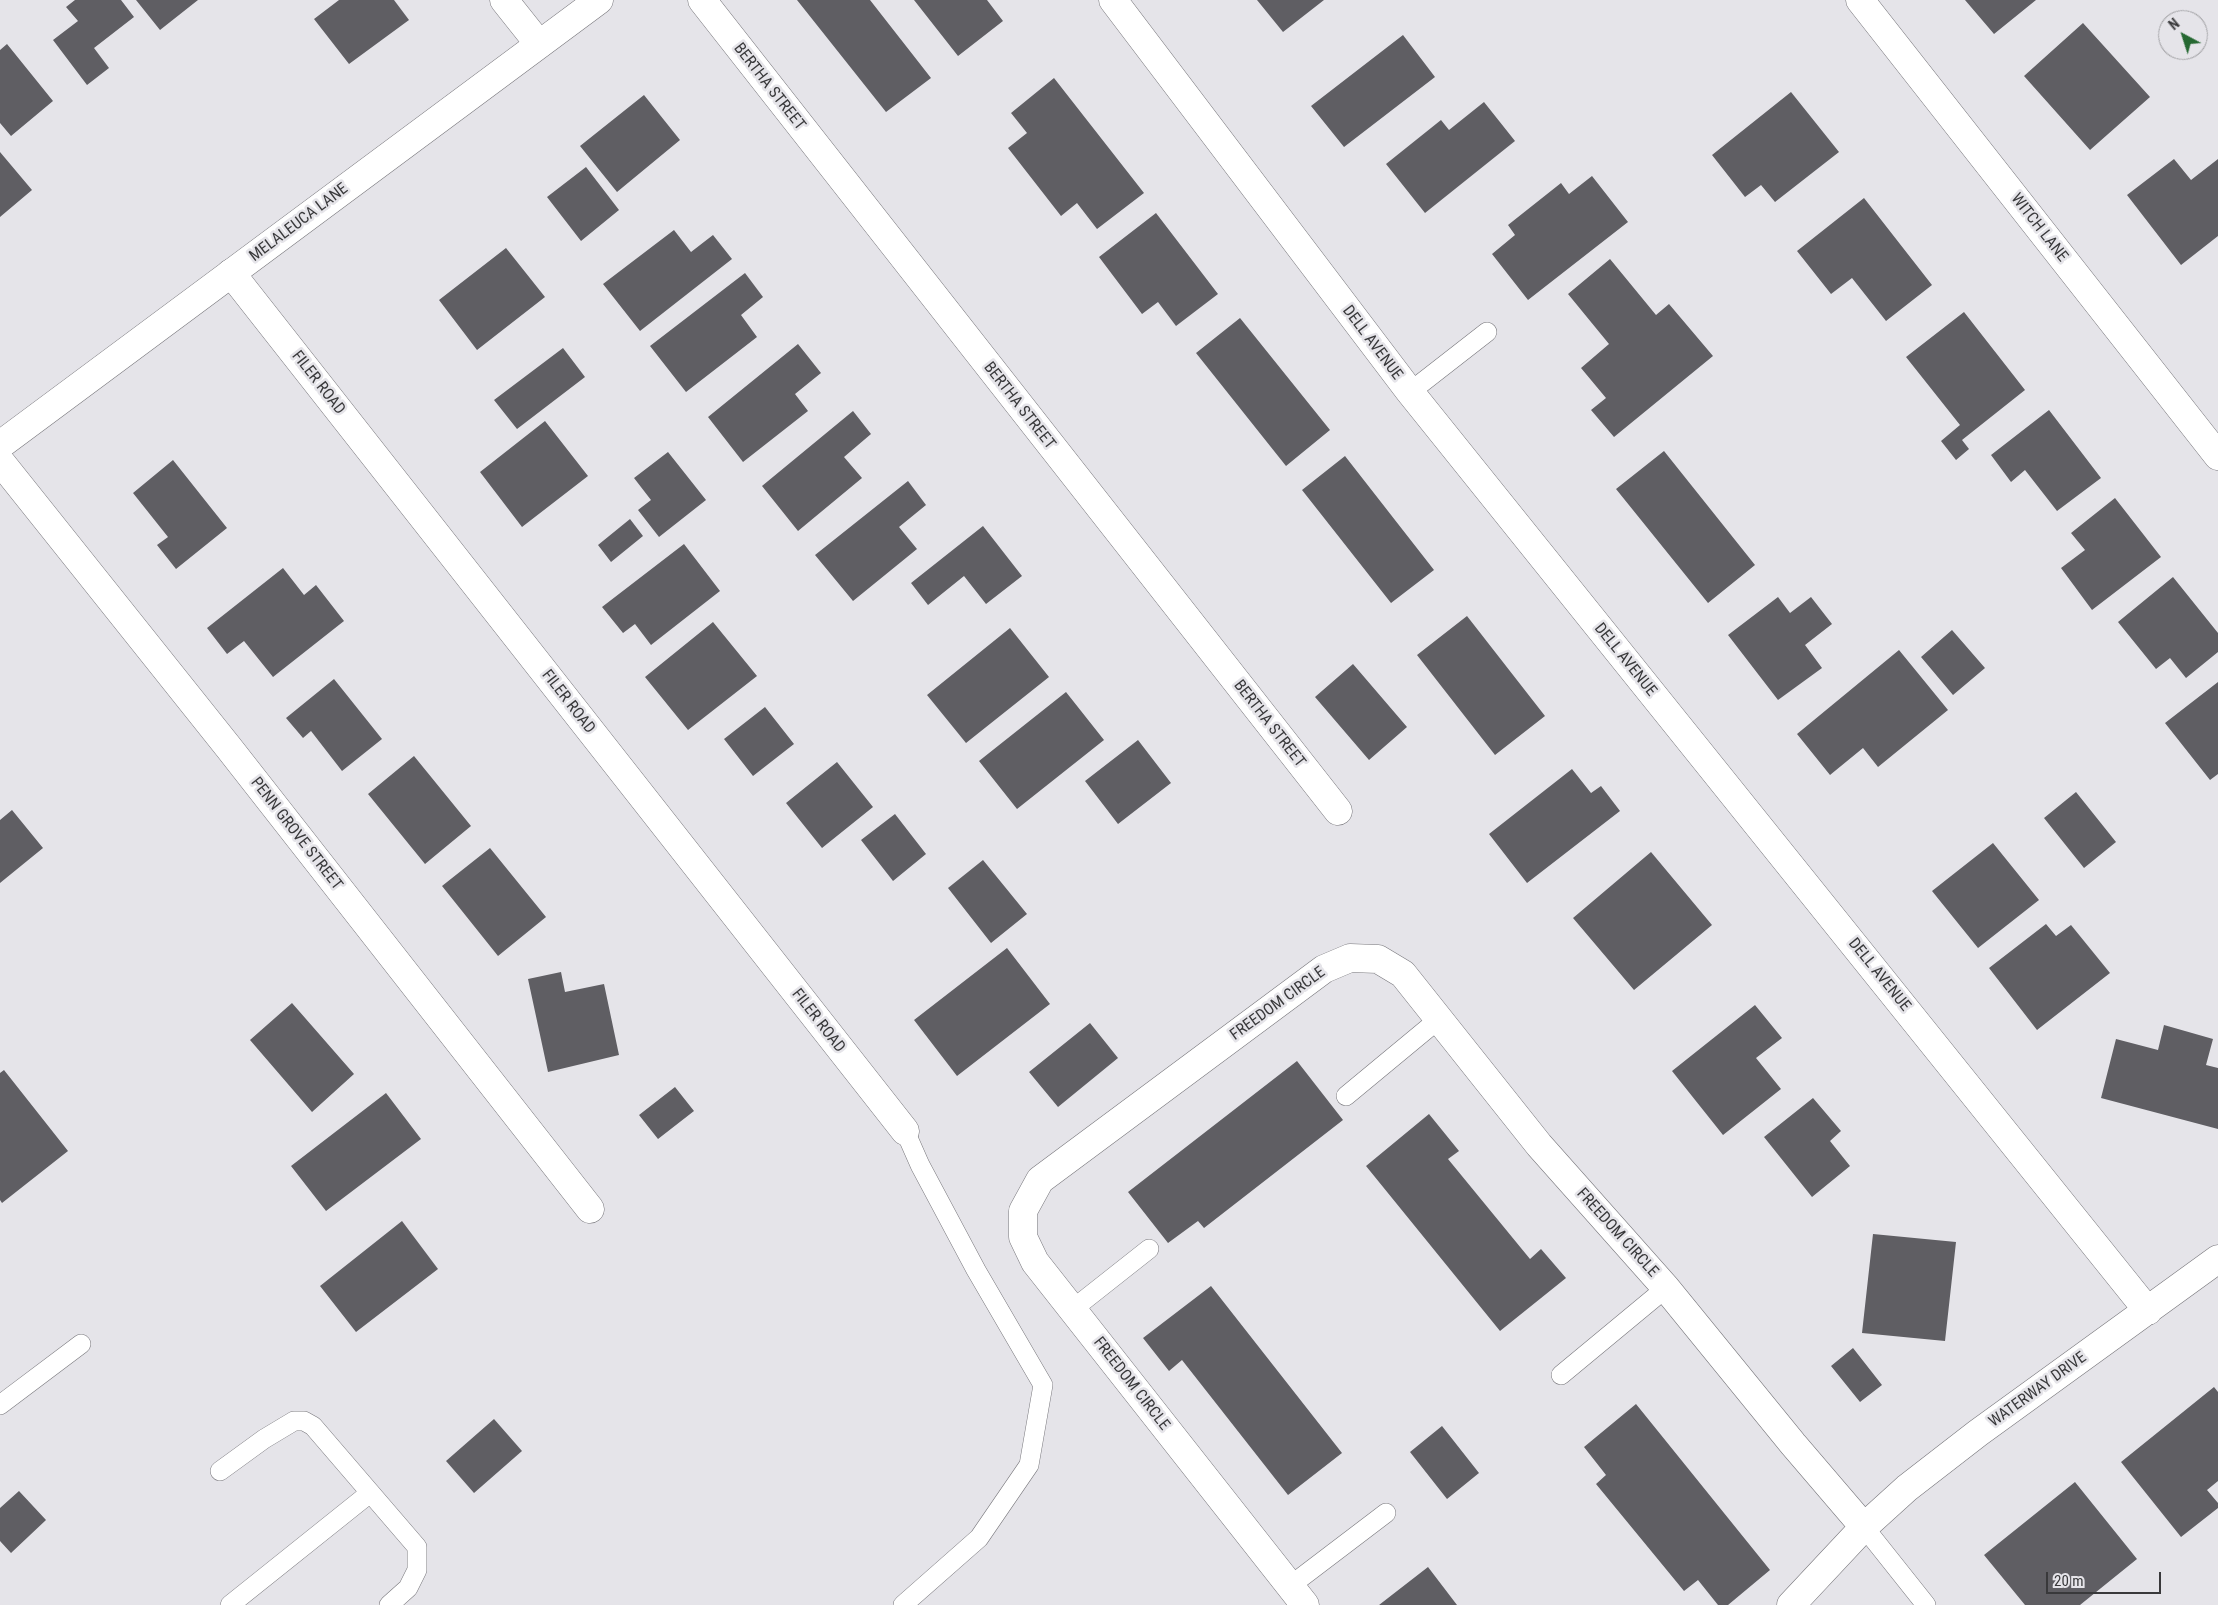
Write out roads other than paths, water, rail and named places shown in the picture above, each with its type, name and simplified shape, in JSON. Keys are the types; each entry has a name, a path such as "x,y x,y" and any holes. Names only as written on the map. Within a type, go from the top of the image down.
{"street":[{"path":"504,0 539,44"},
{"name":"MELALEUCA LANE","path":"0,445 599,0"},
{"name":"BERTHA STREET","path":"702,0 1338,811"},
{"name":"DELL AVENUE","path":"1113,0 1410,392 2148,1311"},
{"name":"WITCH LANE","path":"1860,0 2218,456"},
{"name":"FILER ROAD","path":"231,273 905,1131"},
{"name":"PENN GROVE STREET","path":"0,461 229,748 590,1208"},
{"name":"FREEDOM CIRCLE","path":"1298,1596 1035,1262 1023,1237 1023,1211 1040,1180 1324,969 1350,958 1378,959 1403,974 1539,1145 1666,1288 1793,1444 1864,1527"},
{"name":"WATERWAY DRIVE","path":"1864,1527 1907,1488 1978,1433 2218,1259"},
{"path":"1791,1605 1864,1527"}],"lane":[{"path":"1410,392 1487,332"},
{"path":"1346,1096 1439,1019"},
{"path":"903,1605 979,1538 1029,1465 1043,1385 976,1270 920,1165 905,1131"},
{"path":"1073,1309 1149,1249"},
{"path":"1560,1375 1666,1288"},
{"path":"0,1404 80,1344"},
{"path":"220,1471 294,1421 304,1421 313,1426 416,1547 417,1570 408,1588 389,1605"},
{"path":"230,1605 370,1493"},
{"path":"1298,1596 1386,1513"},
{"path":"1864,1527 1926,1605"}]}
